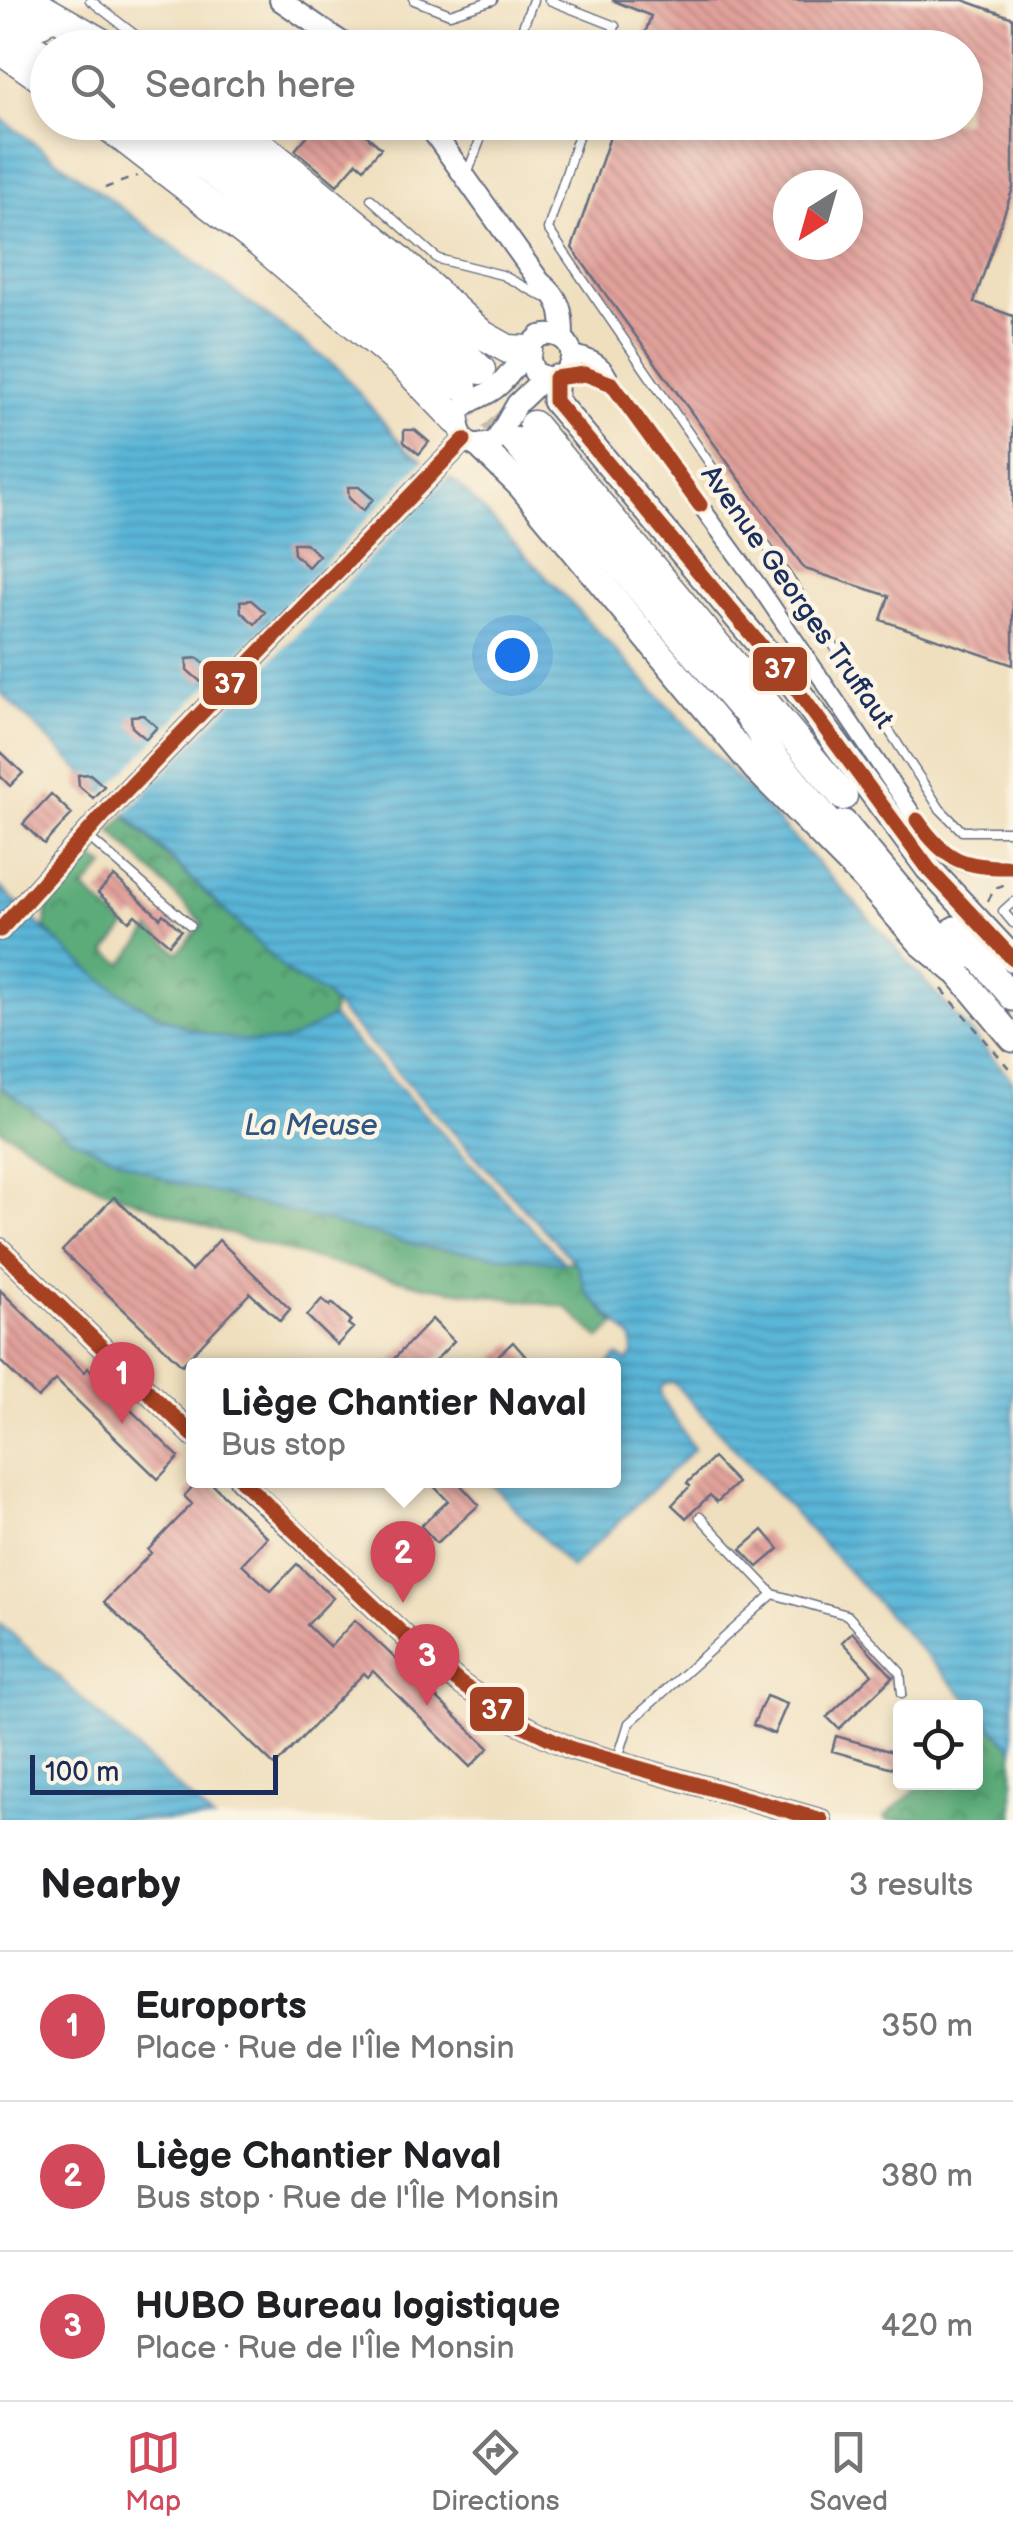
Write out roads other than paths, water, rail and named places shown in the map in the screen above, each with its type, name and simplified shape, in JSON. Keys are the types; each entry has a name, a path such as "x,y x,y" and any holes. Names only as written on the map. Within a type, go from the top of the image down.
{"highway":[{"path":"1,0 50,30"},
{"path":"28,0 80,30"},
{"path":"0,28 30,46"},
{"path":"0,49 30,70"},
{"path":"125,140 260,244 404,367 462,440"},
{"path":"169,140 476,385"},
{"path":"213,140 294,203 476,385"},
{"path":"255,140 384,246 483,336 508,349 532,346"},
{"path":"518,429 741,707"},
{"path":"518,429 843,796"}],"main road":[{"path":"554,377 554,401 788,678 928,868 1013,960"},
{"path":"462,440 520,485 756,769 863,877 921,943 956,971"},
{"path":"741,707 798,784 1013,1038"},
{"path":"741,707 1013,1022"},
{"path":"843,796 1013,998"}],"street":[{"path":"280,0 324,30"},
{"path":"439,140 542,290 548,314 532,346 504,382 476,385"},
{"path":"462,440 495,442 518,429 554,377 571,364 560,302 542,290"},
{"path":"532,346 552,334 568,345"},
{"name":"Avenue Georges Truffaut","path":"568,345 608,371 612,384 768,600 932,844 962,864 1013,866"},
{"path":"532,346 534,372 554,377 585,374 612,384"},
{"path":"0,930 105,813 462,440 464,404 476,385"},
{"path":"476,385 518,429"},
{"path":"0,1249 186,1428"},
{"path":"251,1488 460,1684 514,1721 572,1749 822,1820"}],"lane":[{"path":"90,0 129,30"},
{"path":"414,0 450,14 493,0"},
{"path":"522,30 533,0"},
{"path":"549,0 615,26 614,30"},
{"path":"466,177 481,140"},
{"path":"577,140 548,230 810,608 940,809 962,831 1013,831"},
{"path":"371,199 438,259 542,290"},
{"path":"86,834 190,925"},
{"path":"1013,902 1003,911 1013,923"},
{"path":"700,1518 773,1594 847,1615 900,1672 902,1693"},
{"path":"616,1762 630,1722 773,1594"}],"water":[{"name":"La Meuse","path":"0,118 339,369 406,449 458,484 871,920 1013,1081 1013,1749 983,1717 983,1700 968,1700 673,1382 660,1389 661,1397 694,1449 571,1568 496,1488 621,1488 621,1358 628,1362 633,1354 632,1338 587,1293 578,1266 324,994 291,975 0,692"},
{"name":"La Meuse","path":"0,887 54,939 114,988 180,1025 215,1036 276,1042 296,1037 332,1017 565,1263 424,1247 169,1181 71,1138 0,1086"},
{"path":"0,1623 213,1820 0,1820"}],"tunnel":[{"path":"463,387 516,442"}],"place":[{"name":"Euroports","path":"122,1424"},
{"name":"Liège Chantier Naval","path":"403,1603"},
{"name":"HUBO Bureau logistique","path":"427,1706"}]}
